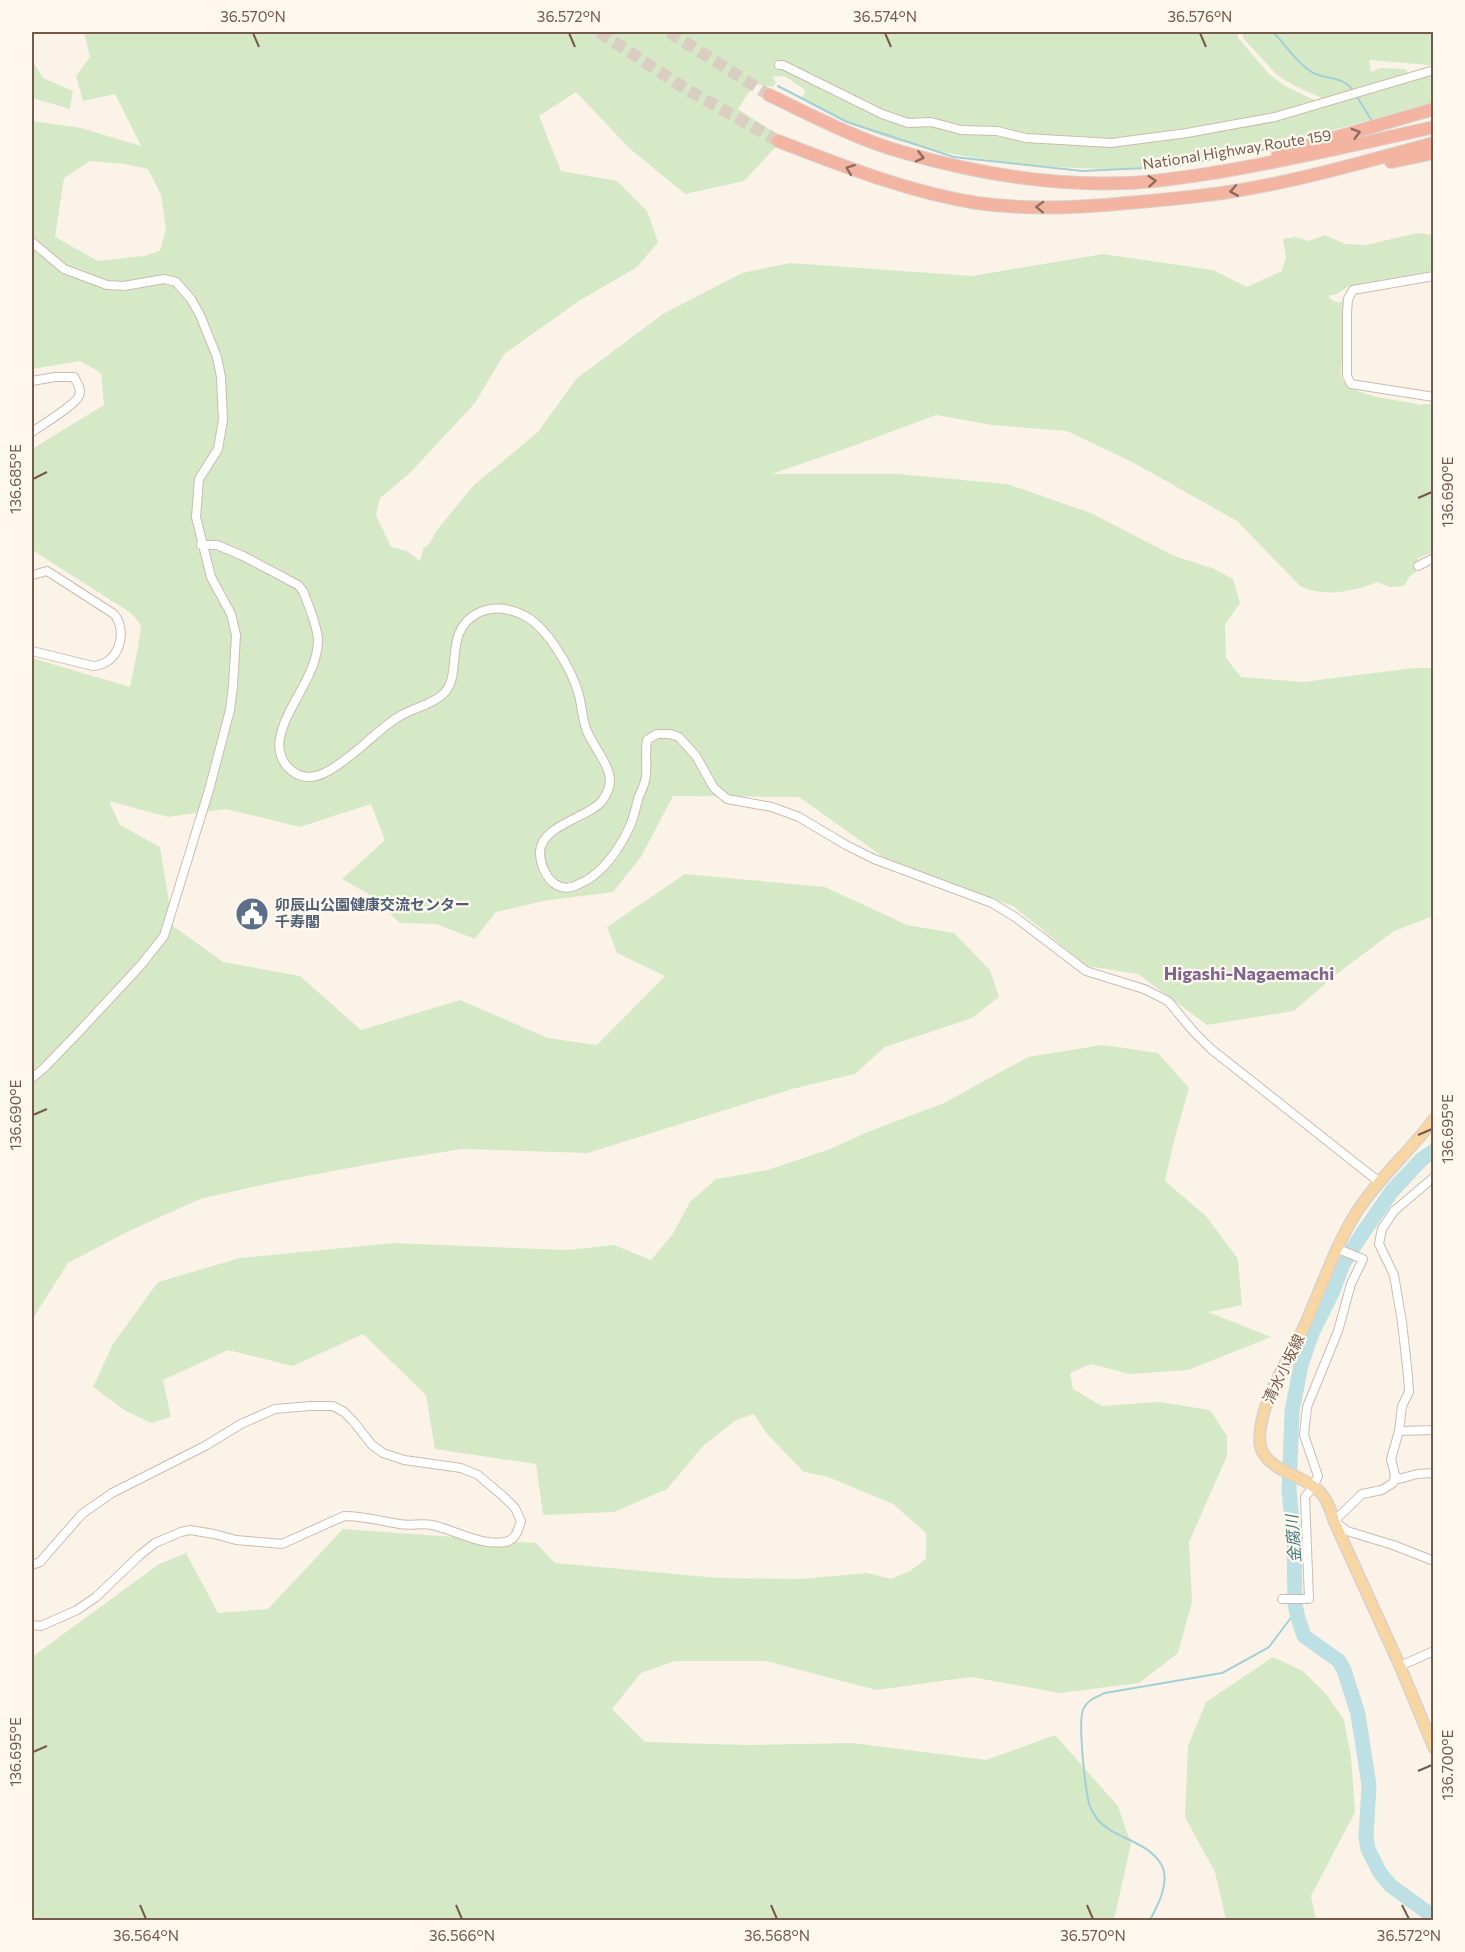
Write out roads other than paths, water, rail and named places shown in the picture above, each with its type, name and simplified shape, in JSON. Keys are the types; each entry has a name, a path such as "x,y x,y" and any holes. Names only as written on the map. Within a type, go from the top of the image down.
{"highway":[{"name":"National Highway Route 159","path":"769,95 838,128 901,152 992,173 1089,183 1177,179 1276,162 1434,127"},
{"path":"1177,179 1343,136 1434,109"},
{"path":"778,141 865,174 922,192 978,203 1048,207 1113,205 1236,191 1434,143"},
{"path":"1273,183 1434,153"}],"main road":[{"name":"清水小坂線","path":"1434,1119 1419,1139 1378,1181 1338,1246 1304,1328 1272,1387 1259,1434 1262,1450 1277,1467 1319,1491 1327,1502 1434,1748"}],"street":[{"path":"779,65 882,114 908,123 931,122 967,131 997,131 1026,138 1111,143 1187,133 1275,117 1434,70"},
{"path":"32,242 64,269 98,282 124,286 164,279 176,282 191,299 217,357 221,377 223,420 218,449 199,479 195,517 211,577 231,614 236,635 230,710 209,790 165,936 76,1035 32,1078"},
{"path":"1434,276 1353,290 1348,299 1347,338 1347,376 1351,384 1434,397"},
{"path":"32,381 55,377 74,377 80,388 79,396 73,403 32,432"},
{"path":"201,545 217,545 243,556 283,576 303,591 318,638 316,656 280,738 280,757 293,772 314,778 339,764 390,723 442,695 450,684 458,633 472,616 489,608 512,611 526,616 546,634 570,670 579,696 585,727 612,780 601,802 553,831 545,840 540,851 544,871 550,881 560,888 568,888 589,880 613,854 629,828 646,775 647,740 657,734 679,737 696,756 714,788 727,798 772,807 799,817 874,859 992,903 1015,917 1086,971 1144,989 1168,1001 1192,1031 1211,1049 1378,1181"},
{"path":"1418,566 1434,558"},
{"path":"32,575 47,571 114,614 119,621 120,639 119,649 102,666 93,666 32,651"},
{"path":"1434,1177 1394,1211 1382,1229 1379,1244 1394,1275 1408,1376 1409,1392 1402,1406 1399,1431 1391,1459 1395,1475 1394,1483 1382,1490 1362,1494 1334,1521 1347,1531 1434,1561"},
{"path":"1282,1599 1309,1599 1305,1497 1310,1485 1318,1476 1304,1435 1307,1407 1338,1331 1351,1284 1363,1259 1338,1246"},
{"path":"32,1565 40,1562 82,1514 95,1503 205,1446 241,1424 275,1409 333,1406 344,1412 372,1445 383,1453 404,1460 461,1468 478,1475 515,1508 521,1521 517,1533 506,1542 487,1541 430,1525 398,1524 354,1516 344,1516 282,1544 236,1540 190,1530 155,1543 102,1592 76,1610 41,1626 32,1626"},
{"path":"1399,1431 1434,1430"},
{"path":"1395,1475 1399,1479 1417,1474 1434,1473"},
{"path":"1400,1666 1434,1651"}],"waterway":[{"path":"1273,32 1307,69 1321,76 1343,82 1354,92"},
{"path":"778,86 847,122 954,157 1082,171 1168,167 1245,154 1324,135"},
{"path":"1357,97 1372,121"},
{"name":"金腐川","path":"1434,1151 1422,1159 1392,1191 1364,1231 1343,1264 1332,1293 1312,1333 1301,1365 1292,1411 1289,1491 1294,1538 1295,1605 1298,1618 1304,1636 1339,1661 1358,1714 1369,1785 1366,1837 1368,1849 1380,1873 1391,1886 1434,1917"},
{"path":"1150,1920 1162,1893 1164,1871 1155,1856 1139,1844 1104,1826 1090,1807 1083,1757 1081,1728 1083,1710 1089,1701 1105,1693 1222,1673 1269,1647 1293,1615 1298,1618"}],"tunnel":[{"path":"599,32 686,89 778,141"},
{"path":"669,32 769,95"}],"place":[{"name":"卯辰山公園健康交流センター 千寿閣","path":"252,914"}],"district":[{"name":"Higashi-Nagaemachi","path":"1249,974"}]}
